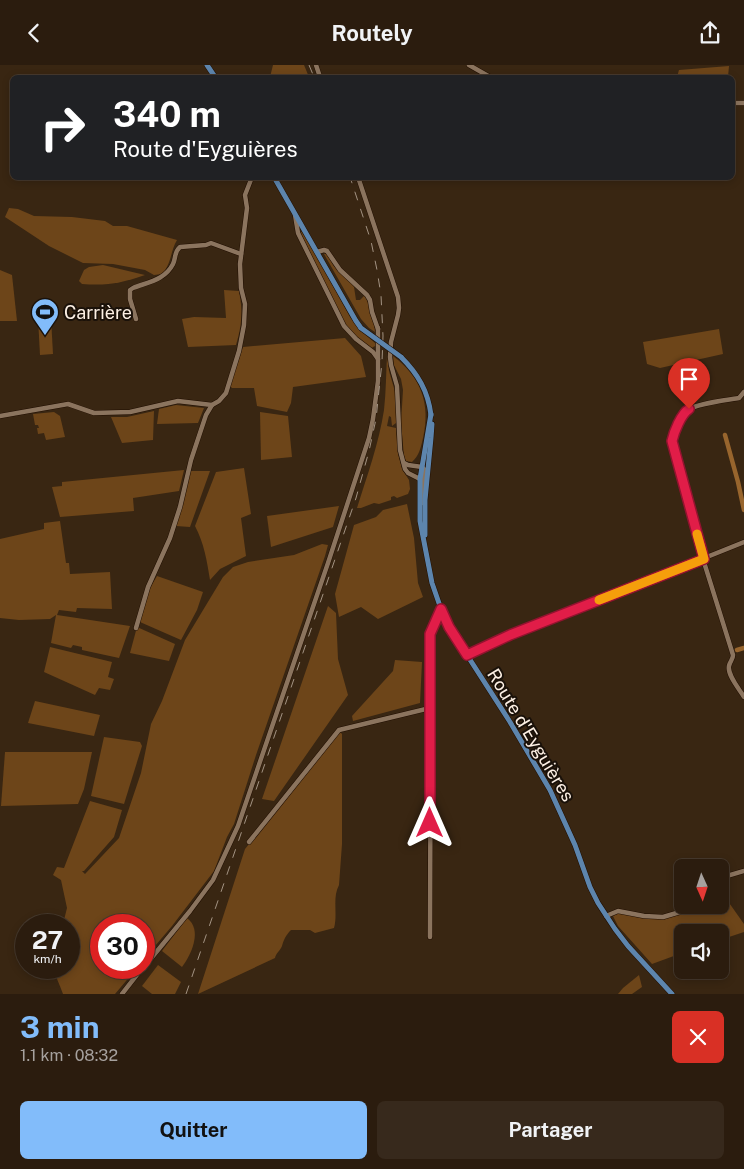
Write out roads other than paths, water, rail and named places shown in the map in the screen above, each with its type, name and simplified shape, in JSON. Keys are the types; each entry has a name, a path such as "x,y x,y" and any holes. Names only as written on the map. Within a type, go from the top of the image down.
{"main road":[{"path":"276,180 317,252"},
{"name":"Route d'Eyguières","path":"317,252 356,321 413,369 429,401 432,427 424,469 426,558"},
{"name":"Route d'Eyguières","path":"424,469 420,479 420,521 432,583 449,627 516,731 550,790 575,845 590,887 606,915 628,946 672,994"}],"street":[{"path":"469,65 486,75"},
{"path":"136,628 148,587 170,538 180,507 191,460 206,415 212,405 219,401 226,393 238,351 244,325 245,304 241,288 240,264 247,208 245,195 251,180"},
{"path":"359,180 398,297 399,308 391,342 390,365 397,386 400,450 405,469 409,474 420,479"},
{"path":"295,213 298,233 344,325 356,339 373,353 378,361"},
{"path":"136,319 130,299 130,290 163,277 172,265 176,252 180,247 212,243 241,254"},
{"path":"155,954 213,879 238,827 369,438 378,381 380,339 378,327 367,295 340,270 327,251 317,252"},
{"path":"744,393 739,398 723,399 683,412 672,441 704,559 733,655 733,660 729,667 730,674 744,697"},
{"path":"0,416 68,404 94,413 130,412 178,401 212,405"},
{"path":"404,463 424,469"},
{"path":"409,474 424,469"},
{"path":"467,655 510,635 744,542"},
{"path":"430,937 430,634 441,609"},
{"path":"249,842 339,730 430,708"},
{"path":"729,875 744,871"},
{"path":"606,915 618,911 644,916 663,917 676,914"},
{"path":"122,994 134,979"}],"waterway":[{"path":"725,435 744,510"},
{"path":"737,650 744,648"}],"railway":[{"path":"309,65 313,75"},
{"path":"186,994 356,498 376,419 382,362 381,295 371,241 351,180"}],"place":[{"name":"Carrière","path":"45,336"}]}
